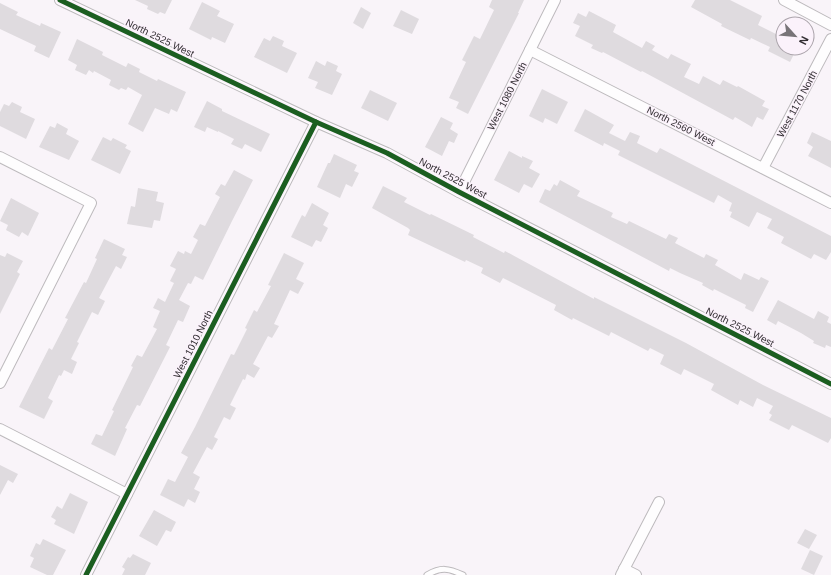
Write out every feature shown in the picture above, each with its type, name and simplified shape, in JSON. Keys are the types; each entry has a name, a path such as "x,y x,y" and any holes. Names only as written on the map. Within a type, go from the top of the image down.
{"street":[{"name":"North 2525 West","path":"60,0 316,122 387,153 459,192 831,384"},
{"name":"West 1080 North","path":"459,192 555,0"},
{"path":"784,0 831,25"},
{"name":"West 1170 North","path":"763,168 831,39"},
{"name":"North 2560 West","path":"530,50 831,203"},
{"name":"West 1010 North","path":"86,575 316,122"},
{"path":"0,157 91,204 0,383"},
{"path":"0,429 127,494"},
{"path":"636,575 623,572 659,502"}],"lane":[{"path":"427,575 437,569 452,570 463,575"}],"building":[{"path":"135,0 172,0 165,14 160,12 158,14 147,9 148,6"},
{"path":"492,0 524,0 519,13 468,114 456,108 459,102 449,98 466,62 462,60 474,36 480,39 494,10 489,7"},
{"path":"695,0 730,0 762,16 758,25 775,34 775,54 768,51 770,47 751,38 750,40 721,26 722,24 691,7"},
{"path":"202,2 220,11 217,16 234,24 225,43 212,37 211,40 189,29"},
{"path":"0,3 18,12 16,15 40,26 41,23 61,32 49,58 34,51 36,46 0,29"},
{"path":"361,7 371,13 363,29 353,23"},
{"path":"401,10 419,19 412,34 393,26"},
{"path":"589,11 616,25 613,32 642,48 646,41 655,46 652,50 668,59 671,54 691,64 684,77 699,84 703,76 720,85 723,80 737,87 738,86 765,101 762,106 769,109 763,120 757,117 752,127 735,117 733,120 642,71 641,72 603,52 602,53 591,48 593,45 575,36 580,26 573,23 578,13 586,17"},
{"path":"273,36 284,41 282,46 297,53 287,73 254,57 264,38 270,41"},
{"path":"77,39 103,52 102,55 126,67 128,63 140,69 139,72 157,81 158,79 186,92 177,112 171,109 169,114 155,108 143,132 128,124 142,95 128,87 126,90 121,88 119,90 109,85 111,80 94,71 93,73 89,70 86,75 75,70 77,65 68,60"},
{"path":"778,56 793,56 790,62"},
{"path":"316,61 325,66 327,61 338,66 336,71 342,74 332,95 315,88 318,82 308,78"},
{"path":"542,89 568,102 557,124 545,118 543,123 529,116"},
{"path":"370,90 397,103 388,121 361,108"},
{"path":"207,101 222,109 222,111 270,134 261,152 245,144 242,149 231,144 234,139 218,131 207,127 205,132 194,127"},
{"path":"12,102 22,107 20,112 35,119 26,139 0,126 0,112 4,104 9,106"},
{"path":"585,109 614,125 609,133 625,141 630,132 640,136 637,143 657,153 660,148 831,236 831,252 826,260 814,254 811,259 781,243 784,237 767,228 772,219 757,212 749,227 730,217 732,212 729,211 732,203 718,195 714,203 618,155 620,151 604,143 603,146 574,131"},
{"path":"441,117 453,123 450,129 458,134 454,143 449,141 442,156 425,147"},
{"path":"57,123 68,129 66,134 79,141 69,160 39,147 50,126 55,128"},
{"path":"812,132 831,141 831,168 808,156 813,147 807,143"},
{"path":"103,137 111,141 113,138 127,145 125,148 131,151 120,174 91,160"},
{"path":"509,151 522,158 522,156 533,161 529,168 540,174 532,188 524,184 519,193 494,180"},
{"path":"334,154 357,165 354,171 359,173 352,187 346,184 340,198 317,187 328,163 330,163"},
{"path":"234,170 253,180 203,280 195,276 191,284 188,283 179,300 190,306 183,322 178,320 166,345 170,347 140,406 137,405 125,428 127,429 115,456 91,444 96,434 102,436 114,411 112,410 133,367 131,366 137,355 142,357 157,329 153,327 160,311 153,308 158,298 165,302 174,283 170,281 176,269 170,266 178,251 184,254 185,251 191,254 198,240 193,237 200,224 205,226 220,197 215,194 221,184 225,186"},
{"path":"560,180 580,191 577,196 613,213 611,217 627,224 629,221 666,239 669,234 678,238 675,243 704,258 706,254 718,260 715,265 741,280 744,273 759,280 761,277 769,281 753,312 745,308 746,305 714,289 713,291 702,285 703,283 670,268 669,271 539,202 545,189 550,191 554,184 557,186"},
{"path":"383,186 407,198 404,202 474,235 473,237 504,253 505,251 594,299 594,297 686,343 763,385 831,418 831,438 828,443 792,425 789,430 769,420 772,415 769,413 773,406 757,398 753,407 740,400 738,405 711,390 714,384 684,369 681,375 660,364 664,355 650,348 648,351 611,332 609,336 573,318 572,320 554,310 556,305 503,278 500,283 481,273 483,268 466,260 465,262 408,235 410,230 408,228 372,208"},
{"path":"138,188 158,192 156,201 164,203 160,221 154,220 152,228 127,224 131,206 135,207"},
{"path":"11,198 39,213 28,236 22,232 19,237 6,230 8,225 0,221"},
{"path":"312,203 329,213 323,225 328,228 321,242 316,240 312,247 291,237 302,215 305,217"},
{"path":"104,239 125,249 122,255 127,257 121,269 116,266 99,298 105,301 98,315 92,312 77,342 79,343 71,359 77,362 72,374 64,370 61,376 59,375 48,398 53,401 44,419 19,407 49,348 52,350 68,319 65,318 84,282 86,283"},
{"path":"7,253 23,261 17,272 20,274 0,314 0,255 5,257"},
{"path":"284,253 304,263 296,279 304,283 298,294 290,290 274,324 279,326 272,338 268,336 253,364 260,368 254,378 247,374 245,380 243,379 230,405 236,408 230,420 224,417 214,437 218,439 212,450 207,447 193,473 200,477 194,489 200,492 195,503 188,499 184,507 160,495 168,479 175,482 188,457 181,453 231,354 234,355 247,329 245,328 254,310 257,312 271,286 268,285"},
{"path":"778,300 814,319 818,311 829,317 827,322 831,324 831,347 826,345 825,348 813,343 814,341 778,321 776,325 767,320"},
{"path":"0,465 18,474 13,483 8,480 0,495"},
{"path":"70,493 88,502 74,534 54,524 56,520 51,517 57,506 62,509"},
{"path":"154,510 176,522 171,532 166,530 157,546 139,536"},
{"path":"805,529 817,535 809,549 797,543"},
{"path":"43,539 66,550 53,575 47,575 30,567 34,558 30,556 36,543 40,545"},
{"path":"810,550 823,556 814,575 801,569"},
{"path":"133,554 151,563 145,575 122,575 125,569 122,567 128,557 130,558"}],"cycle path":[{"path":"60,0 316,122 387,153 459,192 831,384"},
{"path":"86,575 316,122"}]}
